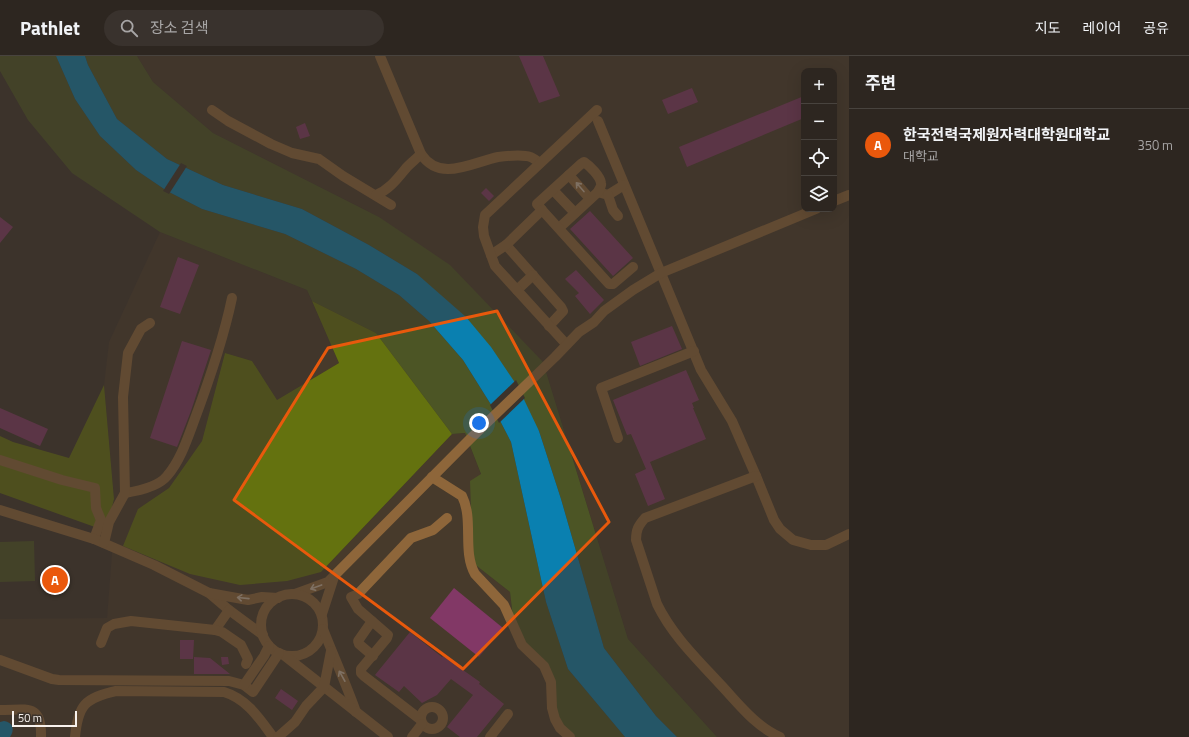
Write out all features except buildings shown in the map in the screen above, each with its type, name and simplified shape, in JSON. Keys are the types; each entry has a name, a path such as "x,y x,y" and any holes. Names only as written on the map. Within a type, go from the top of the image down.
{"street":[{"path":"380,56 421,154 425,160 433,166 446,169 466,167 498,157 527,156 540,162"},
{"path":"212,110 228,121 271,144 292,153 319,160 391,205"},
{"path":"566,344 495,266 484,236 483,227 485,215 540,162 598,116 624,185 662,273 701,370 732,421 774,520 780,529 793,540 810,545 826,545 849,534"},
{"path":"376,195 384,191 399,178 408,166 421,154"},
{"path":"559,228 601,187 601,182 597,176 584,162 537,204 609,284 613,284 633,267"},
{"path":"569,174 594,195 608,195 624,185"},
{"path":"553,190 575,214"},
{"path":"608,195 612,210 618,216"},
{"path":"837,200 849,195"},
{"path":"491,254 506,245 542,210"},
{"path":"388,737 282,654 269,646 263,635 261,626 264,614 271,603 286,595 295,594 328,582 471,438 555,357 566,344 579,332 594,322 604,311 633,290 662,273 809,212"},
{"path":"506,245 562,307 563,311 549,326"},
{"path":"516,290 533,275"},
{"path":"125,493 146,489 166,477 181,454 208,386 226,326 232,298"},
{"path":"99,541 125,493 123,396 128,353 141,329 150,323"},
{"path":"618,438 601,388 694,351"},
{"path":"0,460 62,480 95,488 96,508 101,520 99,541"},
{"path":"756,476 644,518 638,526 636,540 657,604 679,639 752,718 772,734 780,737"},
{"path":"432,477 462,496 466,512 472,570 504,605 522,645 544,666 551,682 552,708 555,718 560,728 570,737"},
{"path":"0,510 99,541 154,565 209,593 263,635"},
{"path":"412,737 422,722 422,713 427,708 434,707 440,711 443,717 442,724 435,733 428,729 422,722 364,676 361,672 362,669 388,635 358,609 351,597 358,594 411,538 433,530 447,518"},
{"path":"335,575 322,614 323,629 338,668 346,681 356,712"},
{"path":"209,593 248,600 262,597 278,598"},
{"path":"295,594 304,596 311,600 322,614"},
{"path":"215,630 229,610"},
{"path":"101,644 107,628 114,624 131,621 215,630 222,632 241,645 248,659 246,664"},
{"path":"372,621 358,642 372,656"},
{"path":"282,654 298,656 310,651 319,641 323,629"},
{"path":"244,685 269,646"},
{"path":"278,737 295,722 306,706 324,687 331,651"},
{"path":"0,660 52,679 59,680 229,681 244,685 253,692 282,654"},
{"path":"75,737 78,718 86,703 101,695 116,691 224,692 232,695 248,706 258,716 273,737"},
{"path":"0,710 26,710 34,712 40,720 41,737"},
{"path":"490,737 508,714"}],"highlighted area":[{"path":"497,311 609,522 463,669 234,500 328,348"}],"shaded area":[{"path":"137,56 849,56 849,737 717,737 628,639 543,362 379,217 213,133 153,82"},
{"path":"160,232 307,290 339,363 277,400 252,361 225,353 202,441 169,488 138,509 321,572 452,434 465,433 481,474 473,563 510,592 513,618 544,660 555,716 575,737 0,737 0,619 107,618 112,553 106,531 114,499 104,385 109,342"}],"green space":[{"path":"0,56 56,56 75,99 100,136 136,170 167,191 202,209 285,234 356,269 399,295 429,321 463,360 495,411 511,442 546,602 568,669 625,737 575,737 555,716 544,660 521,638 513,618 510,592 473,563 470,481 481,474 465,433 452,434 376,333 312,301 307,290 160,232 72,173 28,120 0,71"},
{"path":"85,56 137,56 153,82 213,133 379,217 450,265 543,362 628,639 717,737 677,737 656,716 604,648 561,499 539,431 417,274 369,245 302,209 223,185 167,159 117,119 88,65"},
{"path":"312,301 376,333 452,434 321,572 287,581 240,585 190,574 123,546 138,509 169,488 202,441 225,353 252,361 277,400 339,363"},
{"path":"104,385 114,499 106,531 0,493 0,436 13,442 69,458"},
{"path":"34,541 35,581 0,582 0,542"}],"water":[{"path":"56,56 85,56 88,65 117,119 167,159 223,185 302,209 369,245 417,274 466,317 491,347 518,387 539,431 561,499 604,648 656,716 677,737 625,737 568,669 546,602 511,442 495,411 463,360 429,321 399,295 356,269 285,234 202,209 167,191 136,170 100,136 75,99"},
{"path":"4,721 9,723 13,729 10,737 0,737 0,722"}],"pier":[{"path":"181,163 187,166 169,194 163,191"},
{"path":"516,380 525,398 499,423 490,405"}],"place":[{"name":"한국전력국제원자력대학원대학교","path":"55,580"}]}
